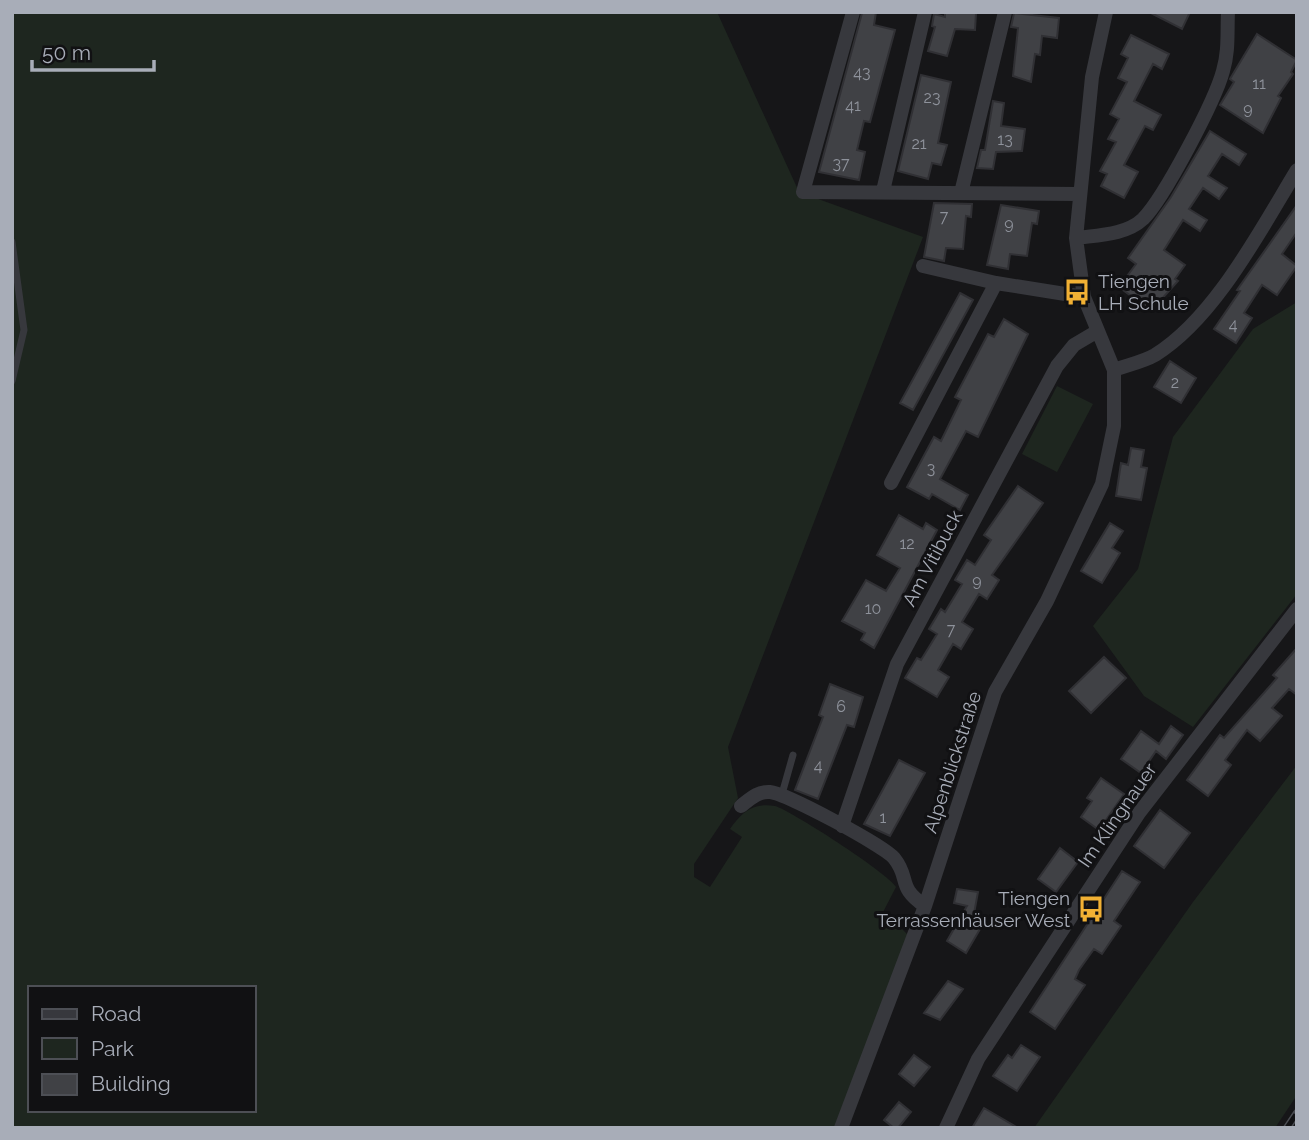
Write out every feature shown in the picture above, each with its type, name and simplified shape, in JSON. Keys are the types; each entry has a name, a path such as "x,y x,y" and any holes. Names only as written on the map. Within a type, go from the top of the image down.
{"street":[{"path":"853,12 803,192 1078,194"},
{"path":"883,191 925,12"},
{"path":"961,193 1005,12"},
{"name":"Alpenblickstraße","path":"841,1128 925,906 995,692 1047,601 1102,484 1114,426 1114,370 1096,332 1084,297 1076,238 1078,194 1092,77 1106,12"},
{"path":"1076,238 1117,233 1142,220 1163,191 1219,86 1229,44 1228,12"},
{"path":"1114,370 1154,355 1194,320 1238,267 1297,170"},
{"path":"923,266 996,283 1084,297"},
{"path":"891,483 996,283"},
{"name":"Am Vitibuck","path":"842,826 897,664 1057,366 1074,345 1096,332"},
{"name":"Im Klingnauer","path":"946,1128 978,1059 1139,813 1297,609"},
{"path":"741,806 766,791 782,794 842,826 893,856 909,895 925,906"}],"lane":[{"path":"12,242 24,330 12,381"},
{"path":"782,794 793,755"}],"green space":[{"path":"12,12 717,12 799,192 923,237 728,747 738,798 694,864 694,877 710,887 742,837 730,829 734,823 748,810 767,805 799,818 876,869 896,887 881,916 893,920 908,935 834,1128 12,1128"},
{"path":"1297,302 1297,594 1193,727 1144,696 1093,626 1138,569 1173,437 1253,329"},
{"path":"1057,386 1093,404 1057,472 1022,454"},
{"path":"1297,765 1297,1095 1275,1128 1034,1128 1193,902"}],"building":[{"path":"876,12 874,25 895,30 870,122 864,121 857,150 865,152 859,180 819,172 862,13"},
{"path":"945,12 976,13 975,30 955,29 947,56 928,51 935,27 932,26 934,14 945,17"},
{"path":"1149,12 1190,12 1182,29"},
{"path":"1014,13 1059,18 1057,38 1042,36 1040,55 1035,54 1031,82 1013,76 1018,28 1011,27"},
{"path":"1257,34 1297,60 1291,72 1293,74 1278,96 1281,98 1263,133 1220,105 1234,82 1230,79"},
{"path":"1131,35 1169,54 1162,69 1153,64 1134,101 1161,115 1153,130 1145,126 1124,165 1138,172 1124,198 1101,186 1107,174 1100,171 1116,142 1108,139 1119,119 1110,114 1127,82 1118,78 1128,58 1121,54"},
{"path":"921,75 951,82 938,143 947,145 941,165 932,163 928,179 898,171"},
{"path":"993,101 1004,103 1001,126 1025,129 1022,151 996,152 993,169 977,168 981,150 985,150"},
{"path":"1210,131 1246,154 1239,165 1222,154 1208,176 1227,188 1219,199 1203,188 1189,209 1207,220 1200,231 1183,220 1164,250 1185,265 1175,279 1178,281 1151,311 1119,287 1136,264 1128,258 1171,197"},
{"path":"934,203 972,204 971,217 966,216 963,249 946,248 944,261 924,257"},
{"path":"1001,205 1039,211 1037,224 1032,223 1027,256 1010,254 1008,269 987,265"},
{"path":"1297,205 1297,232 1282,254 1297,266 1277,295 1262,285 1244,313 1252,318 1236,343 1214,329 1240,291 1237,290"},
{"path":"960,293 973,300 913,410 900,403"},
{"path":"1004,319 1028,334 978,437 966,431 940,479 968,495 960,510 932,494 929,499 907,487 934,437 941,441 961,400 955,397 988,334 994,337"},
{"path":"1170,361 1196,378 1181,403 1154,387"},
{"path":"1131,448 1144,450 1141,467 1147,468 1141,500 1116,496 1121,463 1128,465"},
{"path":"1018,486 1043,503 992,575 999,580 987,599 979,594 962,622 973,629 961,649 953,644 938,670 949,677 937,697 905,678 917,658 921,660 937,634 929,629 941,609 945,612 962,584 955,580 967,560 975,565 991,540 984,535"},
{"path":"899,515 923,529 926,523 937,530 874,648 861,640 865,633 842,621 866,580 886,591 900,568 877,555"},
{"path":"1110,523 1123,531 1112,548 1120,553 1102,583 1081,571"},
{"path":"1297,648 1297,695 1289,689 1272,708 1282,716 1260,741 1247,730 1225,760 1231,765 1208,796 1187,780 1220,735 1224,738 1277,678 1273,675"},
{"path":"1104,657 1126,678 1091,713 1069,691"},
{"path":"830,684 863,697 854,727 847,725 818,799 795,790 823,717 819,715"},
{"path":"1171,726 1183,735 1166,759 1156,751 1141,773 1121,759 1141,731 1159,744"},
{"path":"899,760 925,773 890,836 864,824"},
{"path":"1101,778 1124,794 1099,830 1081,817 1092,801 1087,798"},
{"path":"1160,810 1190,833 1164,868 1134,846"},
{"path":"1060,848 1078,862 1056,892 1038,879"},
{"path":"1122,871 1140,882 1114,921 1121,926 1102,954 1094,949 1079,970 1075,979 1085,985 1055,1029 1030,1012"},
{"path":"957,889 978,892 973,919 983,924 966,953 947,941 967,906 954,903"},
{"path":"948,981 963,989 940,1020 924,1013"},
{"path":"1021,1045 1040,1057 1017,1091 993,1076 1008,1055 1012,1058"},
{"path":"914,1055 930,1067 914,1086 899,1074"},
{"path":"899,1102 911,1112 898,1128 894,1128 884,1120"},
{"path":"984,1108 1018,1128 972,1128"}],"railway":[{"path":"1287,1128 1297,1113"}],"place":[{"name":"Tiengen LH Schule","path":"1077,292"},
{"name":"Tiengen Terrassenhäuser West","path":"1091,909"}]}
